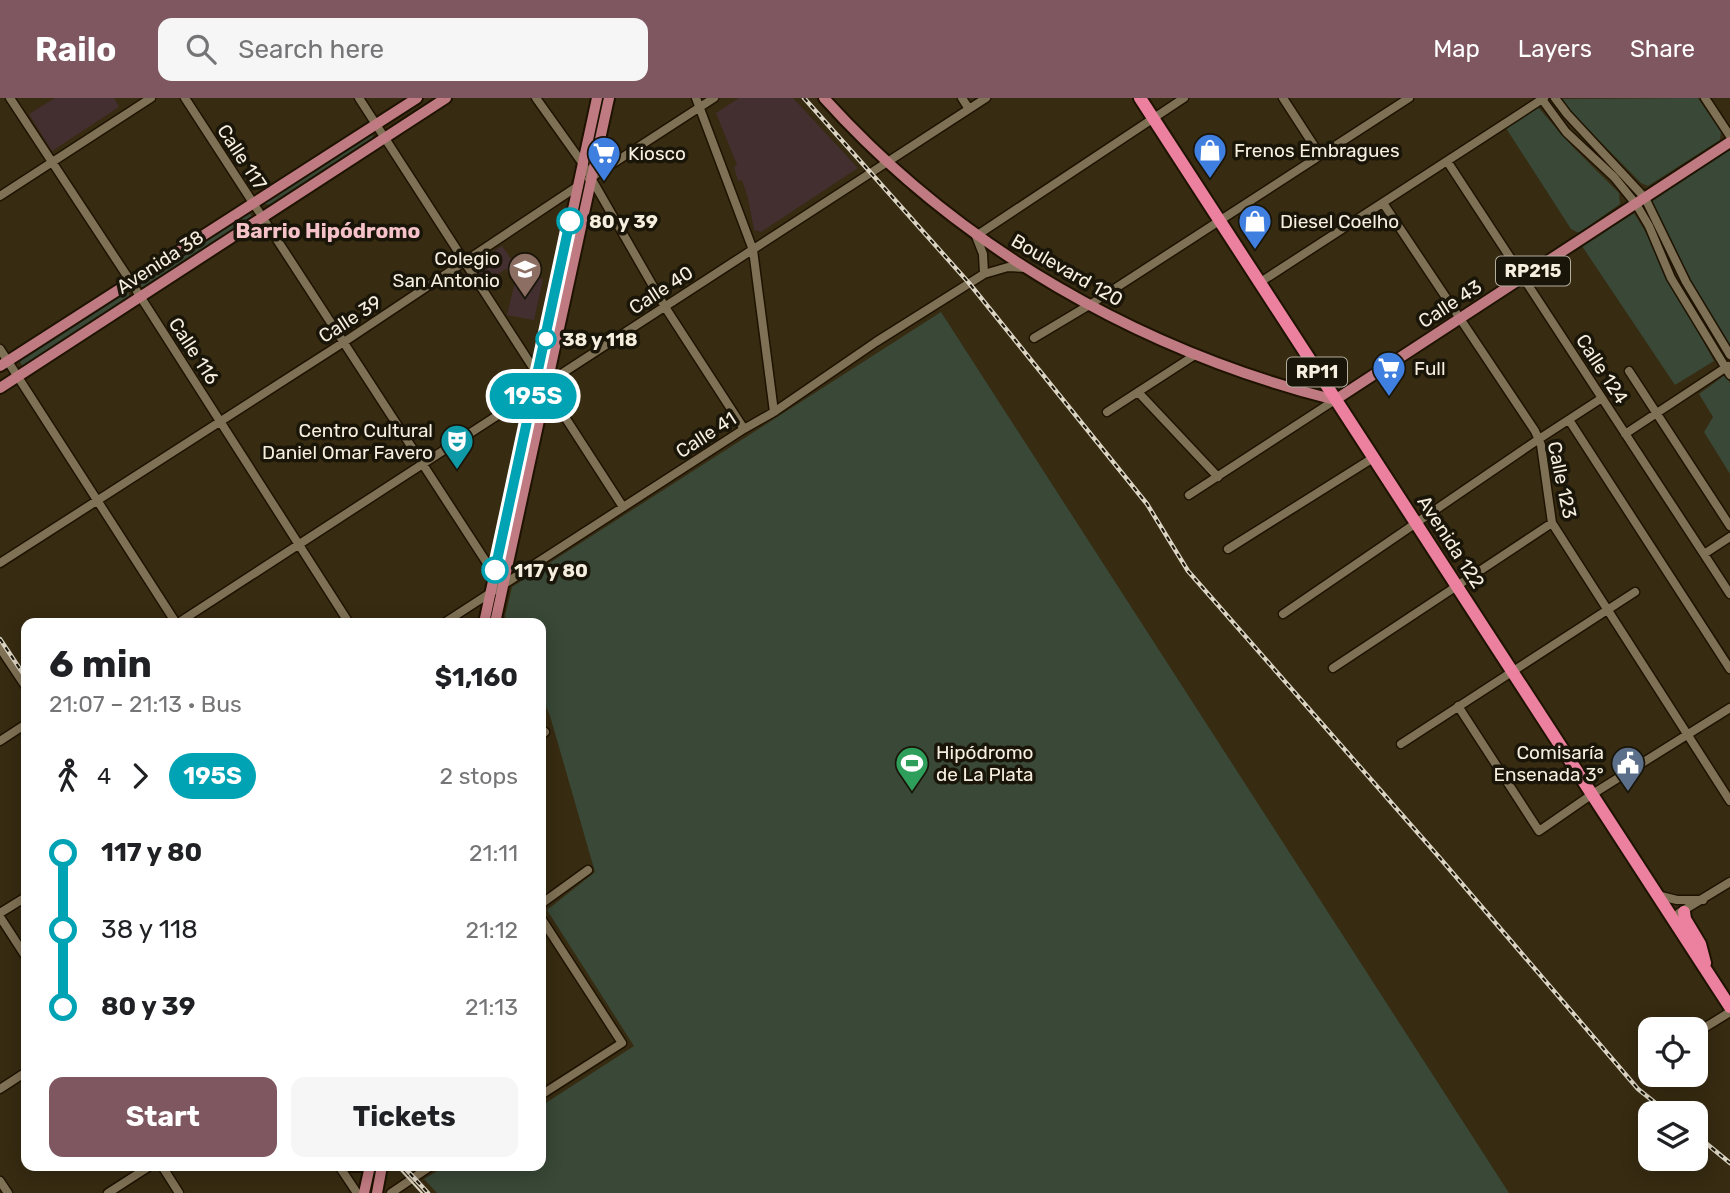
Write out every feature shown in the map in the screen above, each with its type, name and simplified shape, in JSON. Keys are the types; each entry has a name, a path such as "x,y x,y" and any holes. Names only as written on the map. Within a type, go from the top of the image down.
{"highway":[{"name":"Avenida 122","path":"1140,98 1730,1007"},
{"path":"1684,912 1685,919 1700,944 1708,974"}],"main road":[{"name":"Avenida 38","path":"4,363 417,98"},
{"name":"Avenida 38","path":"0,388 446,98"},
{"path":"485,618 597,98"},
{"path":"496,618 609,98"},
{"name":"Boulevard 120","path":"824,98 927,198 976,236 1026,268 1091,304 1195,355 1335,400"},
{"name":"Calle 43","path":"1335,400 1730,142"},
{"path":"364,1193 369,1171"},
{"path":"377,1193 381,1171"}],"street":[{"name":"Calle 116","path":"10,98 141,296 346,618"},
{"path":"0,196 151,98"},
{"name":"Calle 117","path":"185,98 502,585"},
{"path":"359,98 623,507"},
{"path":"537,98 583,164 665,307 744,429"},
{"path":"696,98 753,250 774,412"},
{"name":"Calle 39","path":"0,563 344,342 714,98"},
{"path":"962,98 969,109"},
{"name":"Calle 40","path":"185,618 986,98"},
{"path":"984,274 984,254 976,236 1184,98"},
{"path":"1283,98 1320,155"},
{"path":"1034,338 1409,98"},
{"path":"1555,98 1640,201 1730,355"},
{"path":"1705,98 1730,136"},
{"path":"1259,283 1543,99 1566,132 1640,201 1671,278 1728,370 1625,434"},
{"name":"Calle 124","path":"1447,161 1730,594"},
{"name":"Calle 123","path":"1383,202 1539,439 1552,523 1730,801"},
{"name":"Calle 41","path":"452,618 984,274 1008,267 1026,268"},
{"path":"0,349 4,363 17,376 174,618"},
{"path":"1107,412 1195,355"},
{"path":"1629,371 1730,526"},
{"path":"1138,392 1218,477"},
{"path":"1283,614 1602,398"},
{"name":"Calle 43","path":"1189,495 1335,400"},
{"path":"1569,420 1730,669"},
{"path":"1228,549 1373,458"},
{"path":"1333,668 1552,523"},
{"path":"1704,554 1730,537"},
{"path":"1401,744 1635,592"},
{"path":"0,648 21,680"},
{"path":"1458,706 1539,831 1591,795 1730,708"},
{"path":"0,741 21,727"},
{"path":"546,900 588,870"},
{"path":"1667,912 1684,912 1730,882"},
{"path":"1657,895 1677,900 1703,900"},
{"path":"21,900 0,915 21,949"},
{"path":"546,926 622,1043 546,1092"},
{"path":"1708,1026 1730,1012"},
{"path":"0,1089 21,1075"},
{"path":"108,1193 142,1171"},
{"path":"165,1171 179,1193"},
{"path":"342,1171 356,1193"},
{"path":"391,1193 424,1171"},
{"path":"0,1181 8,1193"}],"shaded area":[{"path":"55,98 114,98 119,107 52,151 29,114"},
{"path":"739,98 793,98 858,168 761,232 754,230 748,198 742,180 738,181 734,167 737,165 716,113"},
{"name":"Colegio San Antonio","path":"502,246 514,263 515,273 521,271 522,275 543,279 534,320 507,315 515,282 506,269 484,283 473,267 473,264"}],"green space":[{"path":"1698,98 1721,132 1720,140 1648,186 1641,183 1558,99"},
{"path":"1537,106 1619,193 1620,204 1579,233 1571,229 1504,125"},
{"path":"368,133 373,135 372,140 271,205 265,204 266,198"},
{"path":"1727,150 1730,151 1730,345 1685,271 1649,200"},
{"path":"246,212 251,214 252,219 143,288 140,285 141,280"},
{"path":"1634,213 1656,249 1669,279 1714,361 1675,385 1582,246"},
{"path":"125,289 129,298 23,367 18,359"},
{"name":"Hipódromo de La Plata","path":"941,312 1509,1193 437,1193 424,1179 438,1171 546,1171 546,1103 634,1046 547,910 595,872 546,707 546,618 506,618 512,587"},
{"path":"1725,375 1730,383 1730,474 1704,432 1713,417 1699,394"}],"tram line":[{"path":"402,1171 422,1193"}],"railway":[{"path":"804,98 969,283 1147,504 1188,571 1638,1089 1653,1101"},
{"path":"0,639 21,670"},
{"path":"1708,1145 1730,1163"},
{"path":"408,1171 428,1193"}],"bus line":[{"name":"195S","path":"495,570 570,221"}],"place":[{"name":"Frenos Embragues","path":"1210,180"},
{"name":"Kiosco","path":"604,183"},
{"name":"80 y 39","path":"570,221"},
{"name":"Diesel Coelho","path":"1255,251"},
{"name":"Colegio San Antonio","path":"525,299"},
{"name":"38 y 118","path":"546,339"},
{"name":"Full","path":"1389,398"},
{"name":"Centro Cultural Daniel Omar Favero","path":"457,471"},
{"name":"117 y 80","path":"495,570"},
{"name":"Hipódromo de La Plata","path":"912,793"},
{"name":"Comisaría Ensenada 3°","path":"1628,793"}],"district":[{"name":"Barrio Hipódromo","path":"328,230"}]}
